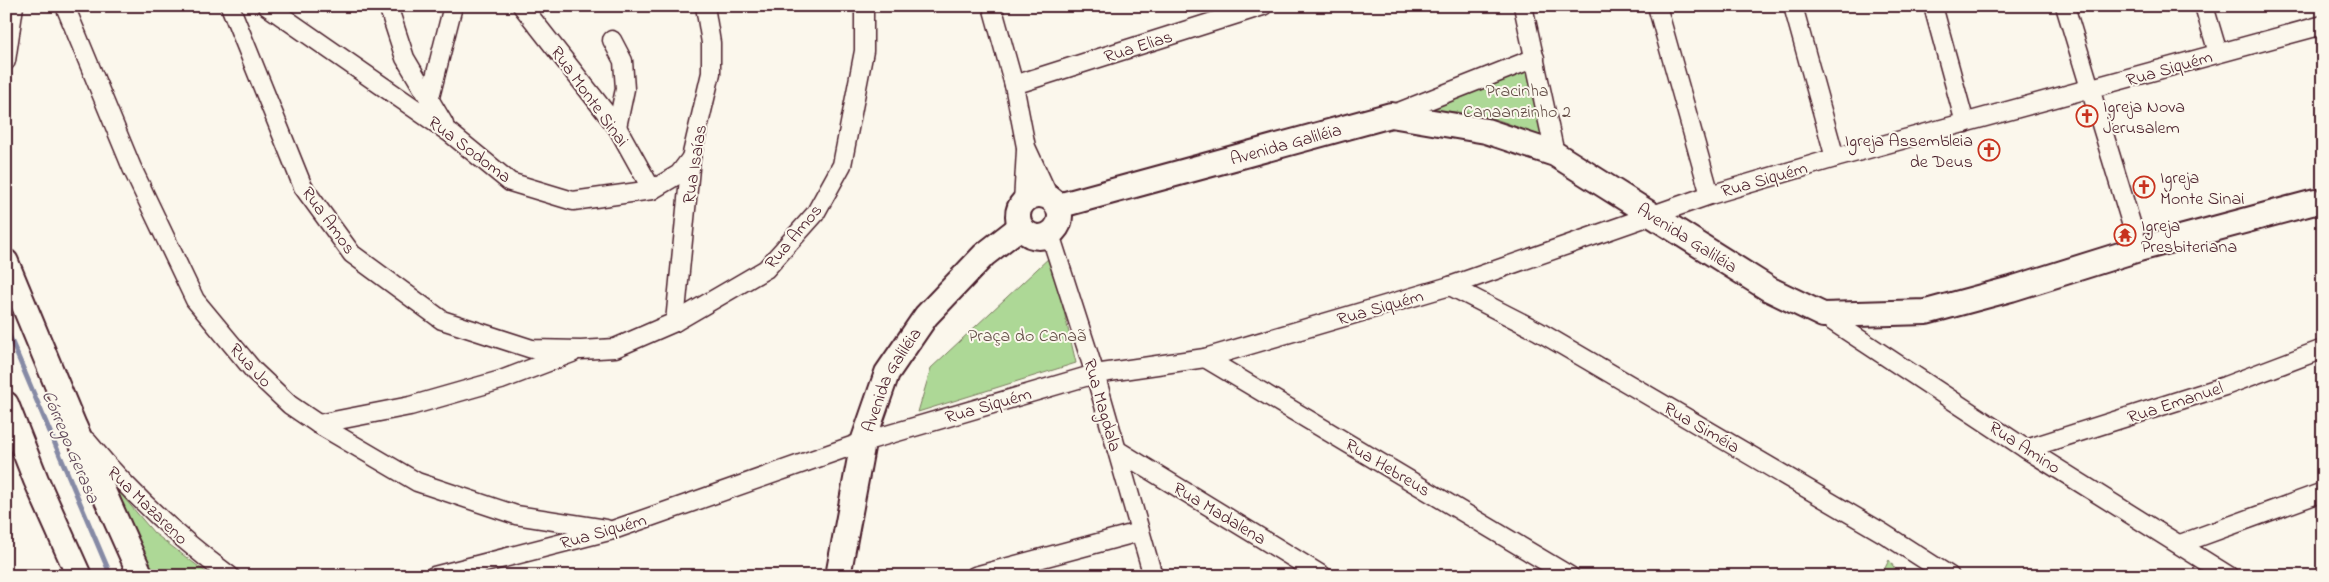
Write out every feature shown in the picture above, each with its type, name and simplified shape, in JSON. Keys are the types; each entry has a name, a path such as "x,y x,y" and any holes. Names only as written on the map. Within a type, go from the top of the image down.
{"main road":[{"name":"Avenida Galiléia","path":"1053,201 1391,114 1486,131 1555,154 1769,289 1823,315 1926,312 2011,289 2139,249 2320,202"},
{"path":"1035,195 1053,201 1060,222 1050,234 1033,237 1020,226 1018,214 1023,202 1035,195"},
{"name":"Avenida Galiléia","path":"838,576 863,442 886,373 926,316 984,255 1020,226"},
{"path":"6,262 74,426 141,576"},
{"path":"6,404 36,480 79,576"}],"street":[{"path":"6,61 14,6"},
{"name":"Rua Jo","path":"66,6 132,168 195,300 254,371 290,404 318,424 417,482 516,515 613,530"},
{"name":"Rua Amos","path":"230,6 303,187 352,254 442,320 532,349 581,350 615,348 675,322 766,269 815,214 842,165 864,51 864,6"},
{"name":"Rua Sodoma","path":"267,6 450,133 510,182 572,201 652,190 679,174 691,158"},
{"path":"388,6 405,58 429,101 450,133"},
{"path":"429,101 453,6"},
{"name":"Rua Monte Sinai","path":"522,6 617,127 652,190"},
{"name":"Rua Isaías","path":"675,322 691,158 711,73 711,42 705,6"},
{"path":"992,6 1014,85 1026,147 1023,202"},
{"name":"Rua Elias","path":"1014,85 1263,6"},
{"path":"1523,6 1555,154"},
{"path":"1657,6 1710,195"},
{"path":"1793,6 1835,158"},
{"path":"1933,6 1965,123"},
{"path":"2065,6 2089,91 2139,249"},
{"path":"2204,6 2218,54"},
{"name":"Rua Siquém","path":"434,576 613,530 863,442 1095,374 1205,358 1450,286 1649,214 1835,158 2089,91 2323,25"},
{"path":"612,40 623,61 625,89 617,127"},
{"path":"1391,114 1535,58"},
{"path":"1026,147 1053,201"},
{"name":"Rua Magdala","path":"1050,234 1095,374 1153,576"},
{"name":"Rua Siméia","path":"1450,286 1538,331 1883,533 1950,576"},
{"name":"Rua Amino","path":"1823,315 2026,449 2229,576"},
{"name":"Rua Emanuel","path":"2026,449 2224,386 2323,349"},
{"name":"Rua Amos","path":"318,424 410,406 501,380 581,350"},
{"name":"Rua Hebreus","path":"1205,358 1570,576"},
{"name":"Rua Mazareno","path":"74,426 120,481 187,544 230,576"},
{"name":"Rua Madalena","path":"1117,450 1323,576"},
{"path":"2180,544 2323,492"},
{"path":"975,576 1139,532"}],"green space":[{"name":"Pracinha Canaanzinho 2","path":"1535,69 1549,144 1515,126 1484,116 1468,113 1413,110"},
{"name":"Praça do Canaã","path":"1051,256 1076,363 918,412 931,368"},
{"path":"97,466 154,533 211,576 149,576"},
{"path":"1889,560 1900,576 1881,576"}],"waterway":[{"name":"Córrego Gerasa","path":"6,328 111,576"}],"place":[{"name":"Igreja Nova Jerusalem","path":"2087,116"},
{"name":"Igreja Assembleia de Deus","path":"1989,150"},
{"name":"Igreja Monte Sinai","path":"2144,187"},
{"name":"Igreja Presbiteriana","path":"2125,235"}]}
